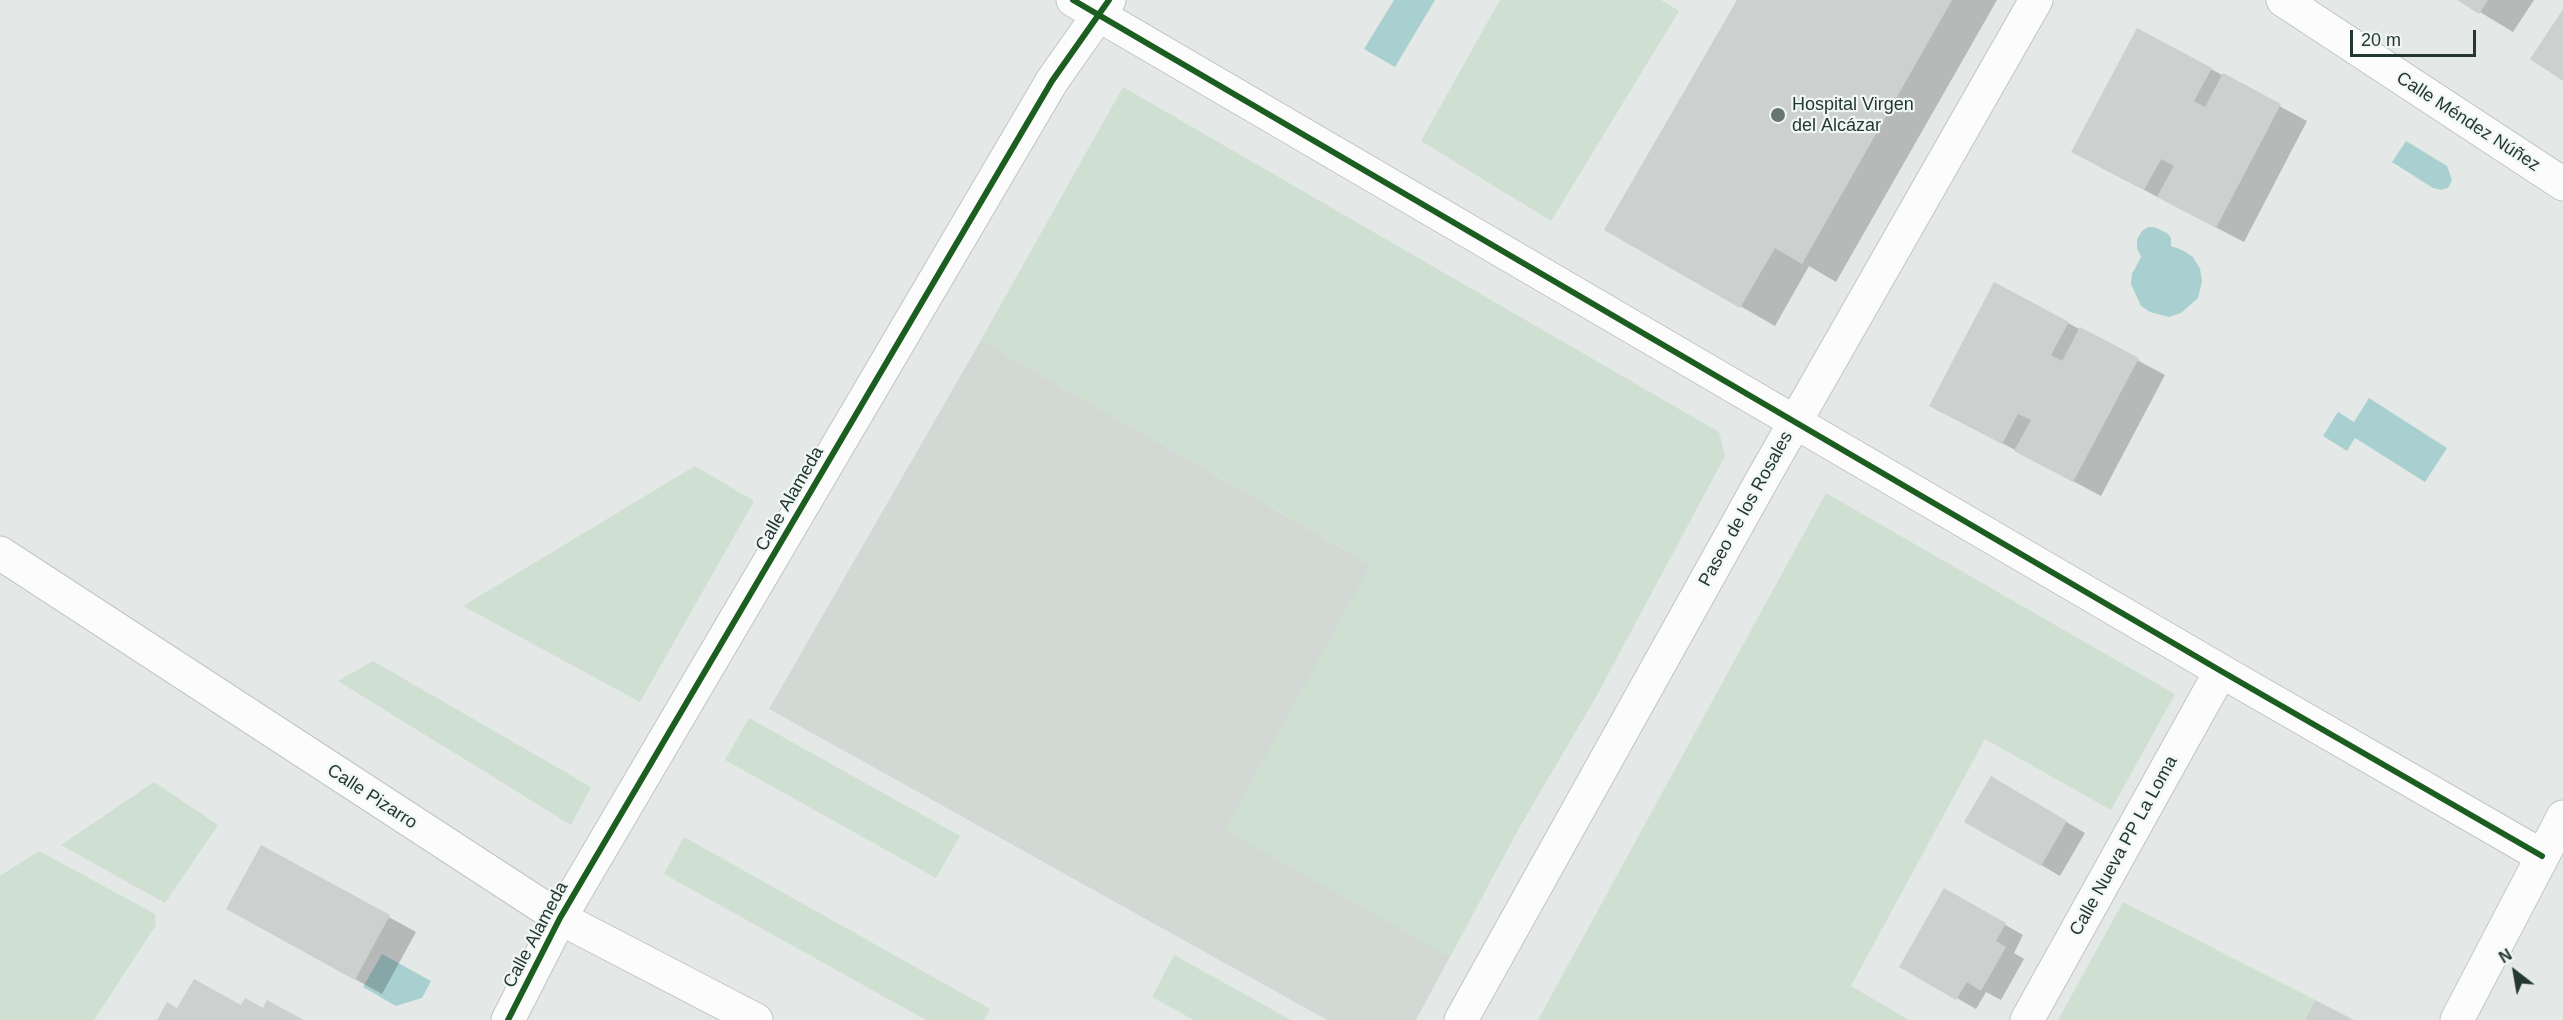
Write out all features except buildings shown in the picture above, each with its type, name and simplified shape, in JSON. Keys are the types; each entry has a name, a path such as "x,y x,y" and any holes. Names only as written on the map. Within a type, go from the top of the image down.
{"street":[{"name":"Paseo de los Rosales","path":"1461,1020 1795,421 2036,0"},
{"name":"Calle Méndez Núñez","path":"2283,0 2563,184"},
{"path":"1094,5 1795,421 2542,856"},
{"name":"Calle Alameda","path":"508,1020 560,918 1052,81 1094,5"},
{"name":"Calle Pizarro","path":"0,553 560,918 756,1020"},
{"name":"Calle Nueva PP La Loma","path":"2027,1020 2221,671"},
{"path":"2457,1020 2563,817"}],"shaded area":[{"path":"981,340 1597,695 1520,826 1416,1020 1327,1020 769,709"}],"green space":[{"path":"1500,0 1661,0 1679,11 1551,221 1421,141"},
{"path":"1123,87 1719,432 1725,456 1597,695 1520,826 1450,957 1225,830 1370,566 1474,624 981,340"},
{"path":"695,466 754,501 640,702 463,606"},
{"path":"1826,493 2175,694 2111,810 1985,739 1851,986 1909,1020 1538,1020"},
{"path":"373,661 591,787 571,825 338,681"},
{"path":"749,718 960,836 936,878 725,760"},
{"path":"154,782 218,825 165,903 61,845"},
{"path":"684,837 990,1009 984,1020 926,1020 664,874"},
{"path":"39,851 155,914 156,925 94,1020 0,1020 0,876"},
{"path":"2123,902 2315,1000 2305,1020 2058,1020"},
{"path":"1174,955 1291,1020 1194,1020 1152,997"}],"water":[{"path":"1394,0 1435,0 1395,67 1364,49"},
{"path":"2406,141 2447,166 2452,180 2448,188 2441,190 2433,188 2392,162"},
{"path":"2148,227 2154,227 2167,233 2171,238 2171,246 2193,257 2200,269 2202,281 2198,298 2181,313 2169,317 2150,312 2141,306 2131,284 2132,274 2141,257 2137,248 2137,239"},
{"path":"2369,398 2447,448 2425,482 2355,438 2347,451 2323,436 2338,412 2354,422"},
{"path":"382,954 431,981 422,998 396,1006 363,987"}],"cycle path":[{"path":"1073,0 2542,856"},
{"path":"508,1020 560,918 1052,81 1109,0"}],"place":[{"name":"Hospital Virgen del Alcázar","path":"1778,115"}]}
